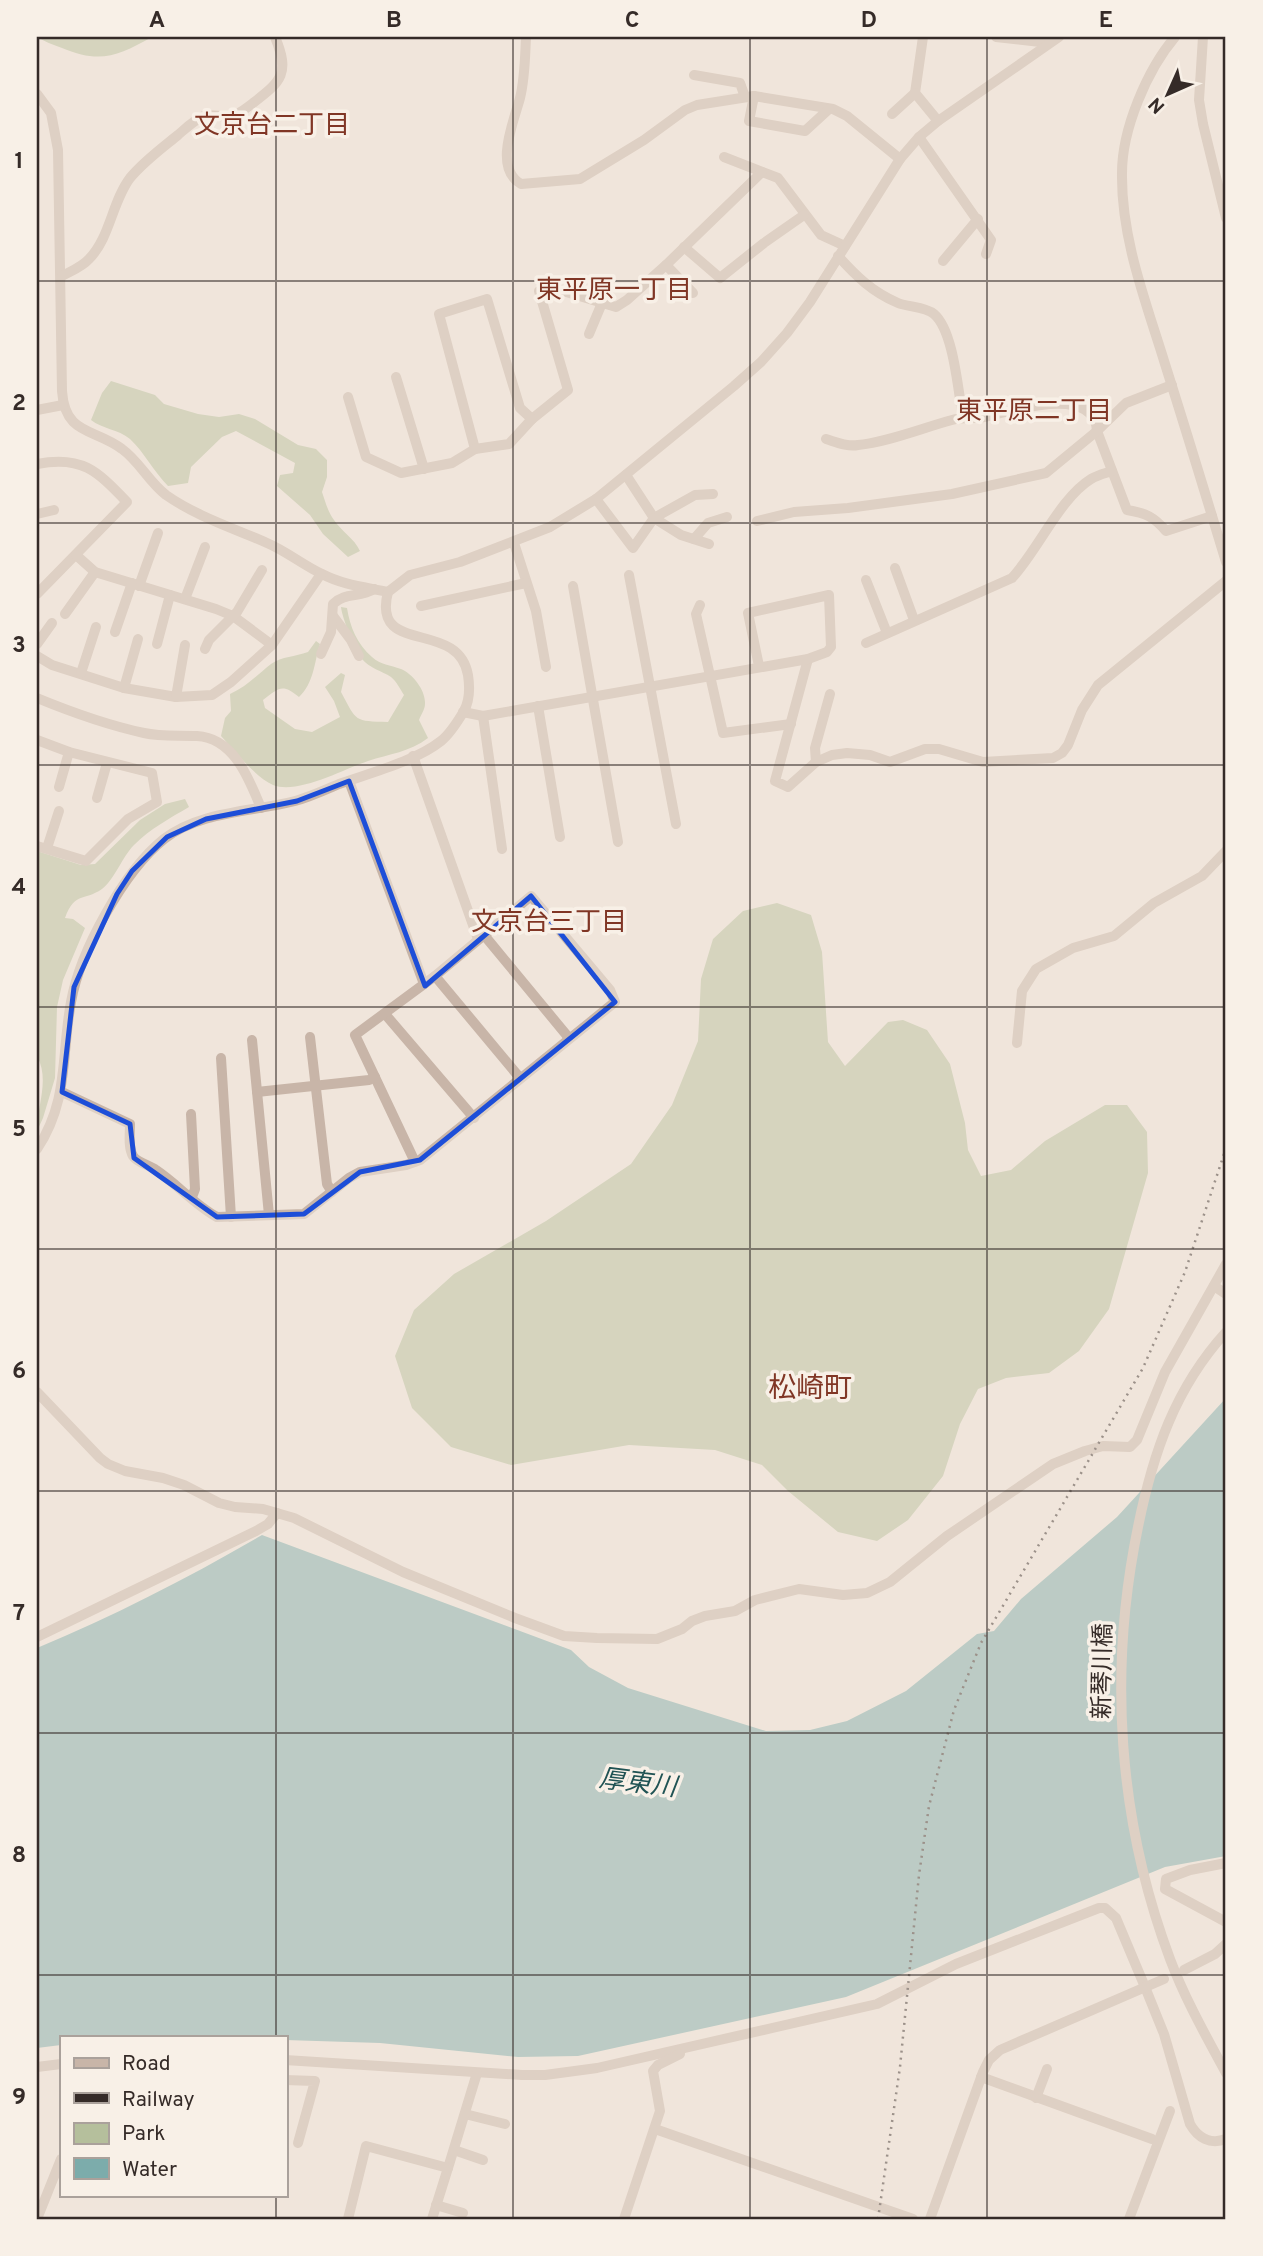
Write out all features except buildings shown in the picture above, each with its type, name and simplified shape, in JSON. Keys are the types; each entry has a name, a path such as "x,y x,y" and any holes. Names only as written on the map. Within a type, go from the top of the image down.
{"street":[{"path":"62,276 87,262 94,253 131,177 156,153 196,120 206,115 229,117 239,114 276,86 282,76 283,66 282,53 275,37"},
{"path":"526,37 521,97 511,122 508,162 509,172 514,180 521,184 580,179 644,140 685,110 697,105 749,97 829,108 847,116 900,159"},
{"path":"892,114 915,93 923,37"},
{"path":"996,37 1054,40"},
{"path":"1175,37 1156,61 1130,123 1122,171 1122,200 1133,263 1226,562"},
{"path":"1203,37 1199,100 1226,218"},
{"path":"37,1149 54,1119 62,1092 71,1003 77,978 87,952 132,871 167,837 184,827 223,814 298,800 413,756 442,740 463,712 470,692 468,671 457,654 439,641 402,633 394,628 385,611 388,592 410,575 460,562 550,527 596,499 626,475 761,362 787,333 810,302 900,159 919,137 1054,40"},
{"path":"694,75 740,83 749,97 749,121 805,131 829,108"},
{"path":"915,93 938,121"},
{"path":"37,94 51,113 53,124 60,190 63,405 72,421 79,428 123,449 151,482 180,504 270,544 321,574 350,586 388,592"},
{"path":"919,137 991,240 986,254"},
{"path":"724,157 778,178 821,235 845,246"},
{"path":"348,397 366,457 401,473 452,463 475,449 509,443 532,419 568,390 539,291 553,288 616,307 666,265 762,172"},
{"path":"684,247 720,278 804,215"},
{"path":"943,261 978,219"},
{"path":"838,256 873,290 900,303 931,312 937,317 951,348 963,418"},
{"path":"666,265 693,293"},
{"path":"475,449 439,314 487,299 520,408 532,419"},
{"path":"589,334 602,303"},
{"path":"396,377 424,469"},
{"path":"757,521 794,512 953,494 1046,473 1097,432 1125,402 1171,385"},
{"path":"37,410 63,405"},
{"path":"826,439 856,446 963,418 975,418 1028,406 1076,405 1092,416 1096,424 1127,510 1148,514 1166,531 1212,516"},
{"path":"37,464 64,461 86,466 102,476 127,502 37,594"},
{"path":"866,643 1012,578 1026,564 1071,499 1091,479 1112,471"},
{"path":"626,475 653,518 681,535 709,544"},
{"path":"596,499 633,548 653,518 695,495 713,494"},
{"path":"37,514 54,510"},
{"path":"694,539 708,523 727,517"},
{"path":"115,632 158,533"},
{"path":"514,543 536,611 546,667"},
{"path":"185,599 205,547"},
{"path":"76,555 95,572 233,616 272,645"},
{"path":"895,568 914,620"},
{"path":"205,649 209,640 233,616 262,570"},
{"path":"65,614 95,572"},
{"path":"37,656 52,664 124,688 176,697 212,695 231,682 272,645 321,574"},
{"path":"629,575 676,824"},
{"path":"866,580 887,633"},
{"path":"808,659 775,781 788,787 816,762 832,755 847,753 870,755 890,762 925,749 939,749 984,762 1053,758 1068,745 1082,710 1098,685 1226,581"},
{"path":"421,606 526,583"},
{"path":"573,586 618,842"},
{"path":"321,654 328,642 333,604 346,595 359,595 374,589"},
{"path":"157,644 170,595"},
{"path":"463,712 483,716 808,659 827,652 831,647 829,595 748,613 759,666"},
{"path":"700,605 696,614 723,733 790,724"},
{"path":"333,616 359,656"},
{"path":"37,644 52,623"},
{"path":"80,673 96,627"},
{"path":"124,688 138,639"},
{"path":"176,697 185,645"},
{"path":"816,762 815,748 830,694"},
{"path":"37,698 148,734 201,736 211,739 228,750 243,769 261,808"},
{"path":"538,706 561,837"},
{"path":"483,716 502,849"},
{"path":"37,740 107,763 152,773 157,802 128,820 86,861 42,847 59,811"},
{"path":"58,787 69,752"},
{"path":"413,756 481,937 569,1038"},
{"path":"97,798 107,763"},
{"path":"349,781 424,984"},
{"path":"1017,1043 1021,991 1036,969 1073,948 1114,936 1154,903 1202,876 1226,851"},
{"path":"62,1092 130,1124 131,1152 134,1158 153,1167 217,1217 304,1214 359,1172 415,1162 474,1118 615,1002 610,990 531,896 435,976 355,1035 415,1162"},
{"path":"435,976 520,1078"},
{"path":"385,1014 474,1118"},
{"path":"310,1037 327,1184 332,1192"},
{"path":"252,1040 269,1215"},
{"path":"221,1058 231,1217"},
{"path":"257,1092 369,1080 375,1077"},
{"path":"191,1114 195,1189 192,1198"},
{"path":"37,1392 100,1458 125,1471 184,1485 227,1505 294,1518 403,1572 564,1636 657,1639 682,1629 692,1621 735,1611 755,1600 779,1592 799,1589 856,1595 879,1589 947,1536 1054,1464 1104,1446 1130,1447 1137,1440 1166,1372 1226,1264"},
{"path":"1214,1286 1226,1294"},
{"name":"新琴川橋","path":"1226,1332 1185,1385 1165,1429 1143,1502 1130,1563 1121,1639 1120,1701 1129,1801 1148,1890 1181,1985 1226,2073"},
{"path":"37,1637 256,1531 268,1524 276,1513"},
{"path":"1226,1863 1190,1870 1166,1879 1165,1889 1226,1922"},
{"path":"287,2060 477,2073 570,2073 877,2004 956,1964 1100,1908 1111,1912 1116,1918 1145,1986 1164,2034 1190,2124 1199,2136 1206,2140 1214,2142 1226,2139"},
{"path":"1184,1970 1215,1954 1226,1944"},
{"path":"930,2219 989,2060 1000,2050 1107,2006 1164,1979"},
{"path":"624,2219 660,2111 653,2071 658,2065 688,2047"},
{"path":"37,2067 60,2064"},
{"path":"1036,2098 1047,2069"},
{"path":"432,2219 477,2073"},
{"path":"981,2077 1152,2138"},
{"path":"287,2080 315,2081 298,2143"},
{"path":"1129,2219 1170,2110"},
{"path":"465,2114 505,2124"},
{"path":"655,2129 913,2219"},
{"path":"348,2219 366,2146 448,2168"},
{"path":"454,2150 483,2160"},
{"path":"37,2219 60,2162"},
{"path":"436,2205 463,2213"}],"highlighted area":[{"path":"349,781 425,986 531,896 615,1002 420,1160 360,1172 304,1214 217,1217 134,1158 130,1124 62,1092 74,987 117,894 132,871 167,837 206,819 297,801"}],"green space":[{"path":"37,37 152,37 119,53 98,57 75,53"},
{"path":"111,381 155,395 164,404 198,414 219,417 239,414 255,419 298,445 316,449 327,460 327,477 322,492 328,510 360,551 348,557 323,534 310,515 277,486 280,475 293,473 295,463 236,431 222,437 191,467 188,483 168,486 130,439 91,420 102,393"},
{"path":"341,607 347,608 355,635 372,657 406,671 418,684 425,699 419,720 428,738 407,750 368,761 307,784 295,787 273,785 252,770 221,736 225,718 231,711 230,694 271,664 308,652 316,641 320,644 311,679 299,697 281,689 263,700 265,708 295,729 312,732 340,717 325,687 341,673 345,675 341,692 350,709 362,720 388,722 404,695 391,677 362,659 349,634"},
{"path":"185,799 189,807 140,839 107,885 76,900 65,918 73,919 85,928 63,980 57,1007 55,1078 37,1131 43,1083 37,1056 37,851 81,865 95,864 140,820 165,804"},
{"path":"777,903 811,915 822,952 828,1042 845,1066 888,1022 903,1020 927,1030 950,1064 965,1123 968,1150 981,1176 1011,1170 1045,1141 1105,1105 1127,1105 1147,1132 1148,1173 1109,1309 1079,1351 1049,1373 1006,1378 978,1389 960,1424 943,1476 908,1520 877,1541 838,1532 788,1491 762,1465 715,1450 629,1445 511,1465 451,1447 412,1408 395,1356 414,1310 454,1274 546,1221 631,1164 672,1105 698,1041 701,979 713,939 743,911"}],"water":[{"name":"厚東川","path":"1226,1398 1226,1856 1165,1867 846,1997 578,2056 518,2057 380,2043 287,2040 287,2036 60,2036 60,2045 37,2048 37,1648 151,1595 262,1535 571,1650 589,1667 628,1688 766,1731 810,1730 847,1721 906,1691 977,1634 994,1631 1021,1599 1117,1517"}],"railway":[{"path":"878,2219 900,2067 919,1875 929,1806 954,1710 981,1643 1143,1368 1185,1272 1226,1148"}],"district":[{"name":"文京台二丁目","path":"272,124"},
{"name":"東平原一丁目","path":"614,289"},
{"name":"東平原二丁目","path":"1034,410"},
{"name":"文京台三丁目","path":"549,921"},
{"name":"松崎町","path":"810,1387"}]}
